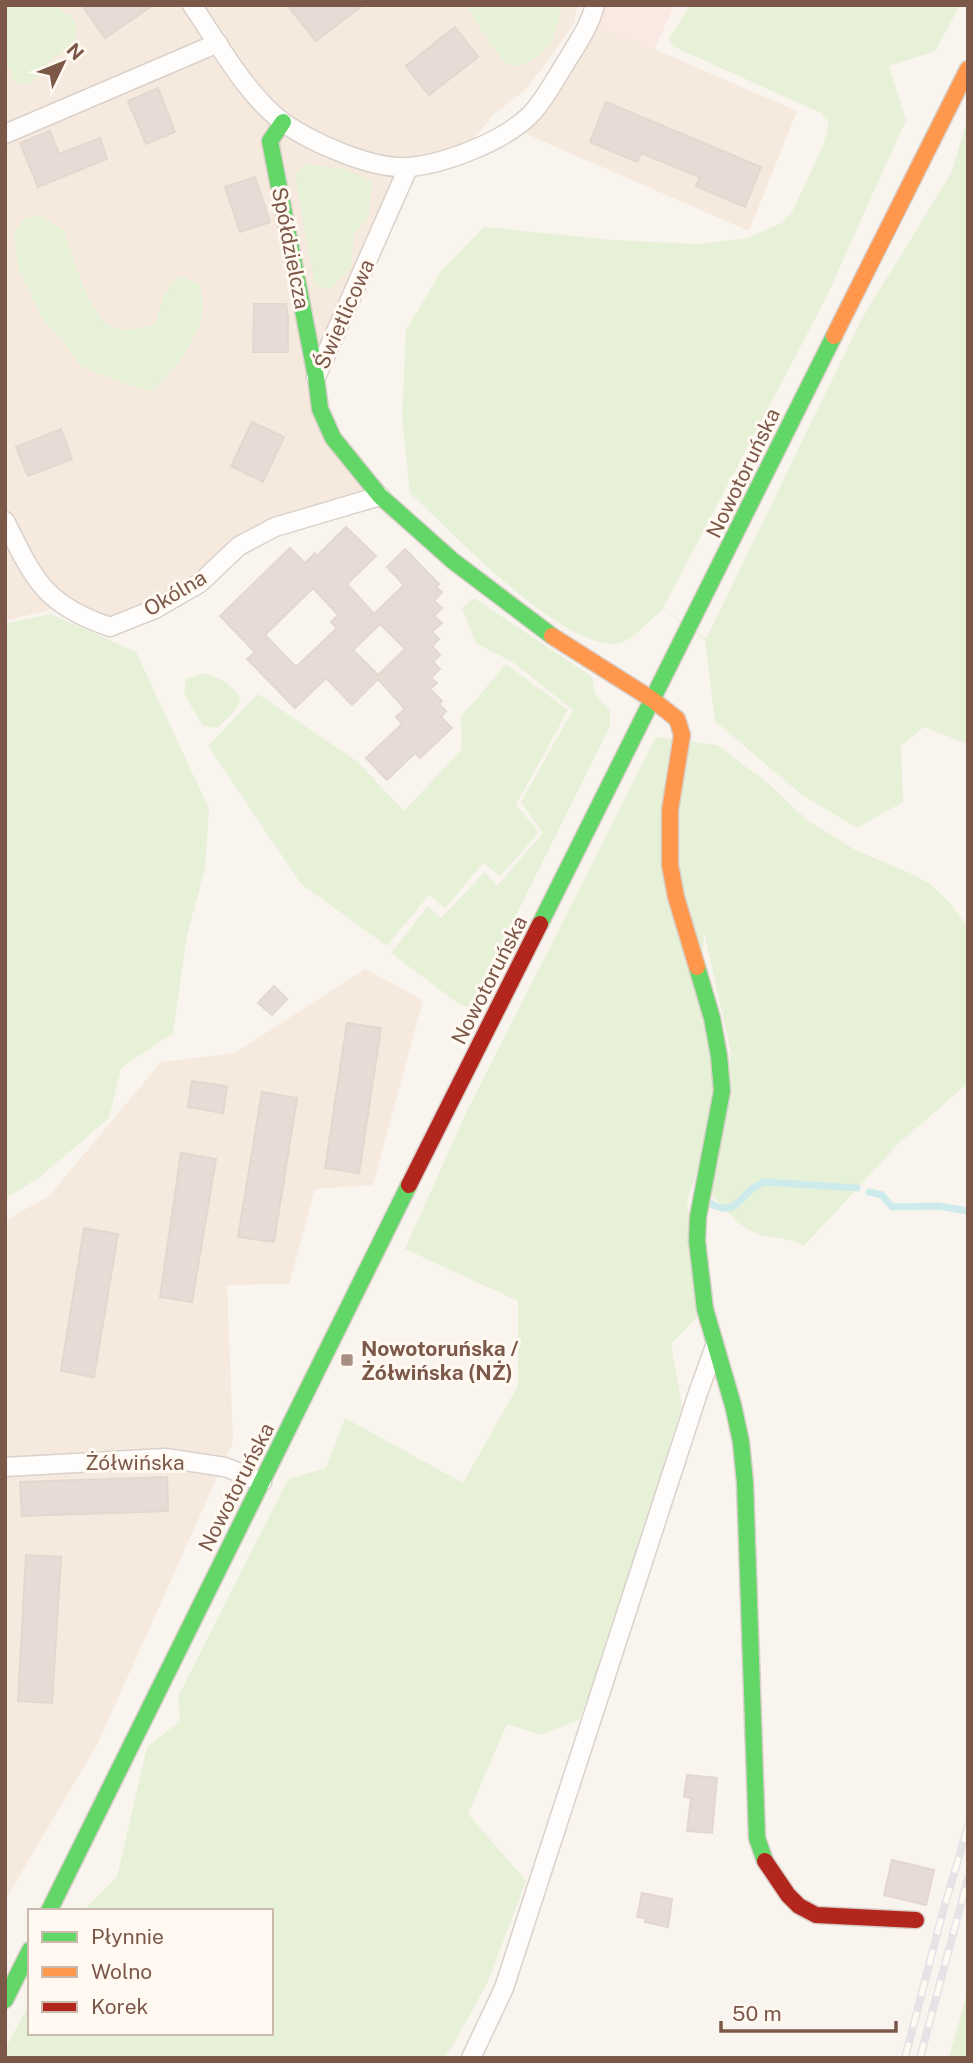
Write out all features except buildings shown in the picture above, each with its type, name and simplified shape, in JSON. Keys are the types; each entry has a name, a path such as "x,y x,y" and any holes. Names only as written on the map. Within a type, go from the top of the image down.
{"street":[{"path":"192,5 248,86 283,122 323,146 371,162 408,168 461,154 515,129 540,103 583,34 595,5"},
{"path":"5,134 218,43"},
{"name":"Nowotoruńska","path":"50,1909 968,69"},
{"name":"Spółdzielcza","path":"283,122 270,141 316,377"},
{"name":"Świetlicowa","path":"408,168 316,377 320,409 333,438 380,496 453,561 560,642 653,699 677,719 682,735 670,810 670,865 676,897 712,1018 722,1091 698,1217 697,1241 705,1309 741,1442 745,1483 757,1838 762,1857 788,1895 799,1906 816,1915 916,1920"},
{"name":"Okólna","path":"5,521 35,579 48,594 92,621 110,627 155,609 200,583 239,546 275,527 380,496"},
{"path":"471,2058 504,1988 715,1346"},
{"name":"Żółwińska","path":"5,1467 166,1458 225,1466 262,1482"},
{"path":"5,2000 28,1954"}],"shaded area":[{"path":"5,5 578,5 574,23 548,61 525,90 494,114 461,154 407,168 316,377 320,409 380,496 275,527 200,583 110,627 65,606 5,621"},
{"path":"595,5 675,5 654,49 589,21"},
{"path":"589,21 797,111 749,231 515,129"},
{"path":"365,969 423,1000 373,1185 315,1189 289,1284 227,1285 233,1442 97,1745 5,1900 5,1221 50,1195 161,1062 235,1053"}],"green space":[{"path":"5,5 59,5 65,14 71,14 76,24 77,32 66,49 29,83 13,81 10,68 5,71"},
{"path":"465,5 562,5 550,43 528,62 514,66 498,54"},
{"path":"691,5 960,5 935,51 889,66 906,120 825,300 663,608 706,639 861,320 952,172 968,115 968,744 924,727 901,746 903,802 857,828 802,795 715,721 705,640 663,609 637,633 621,643 599,642 572,630 510,586 410,493 402,417 406,330 442,270 484,227 613,240 698,244 748,238 781,223 792,212 824,144 829,123 821,113 672,46 669,38"},
{"path":"305,164 345,169 372,182 369,215 354,235 351,267 330,290 315,286 295,176"},
{"path":"40,216 64,230 89,298 103,321 112,327 128,330 155,324 167,290 182,276 200,285 203,307 198,329 177,364 152,391 82,367 44,322 18,268 14,234 25,218"},
{"path":"474,598 592,677 595,694 610,711 610,726 470,1008 459,1004 391,953 428,906 441,918 485,872 497,886 543,833 521,802 573,710 514,663 476,643 462,608"},
{"path":"50,614 136,652 209,809 205,869 187,935 173,1033 121,1068 109,1118 41,1176 5,1199 5,631 8,623"},
{"path":"506,664 568,710 516,805 539,832 500,876 483,863 445,908 429,895 387,946 301,884 208,746 258,694 358,762 404,811 462,749 461,717"},
{"path":"203,673 226,683 241,701 217,728 203,726 184,694 186,679"},
{"path":"656,737 717,745 770,785 807,820 855,850 930,884 947,900 968,927 968,1083 899,1143 804,1246 745,1228 710,1193 731,1052 704,932 701,977 719,1056 704,1150 687,1201 702,1312 671,1344 682,1406 605,1652 579,1720 541,1735 507,1724 468,1814 526,1881 487,1984 450,2050 442,2058 5,2058 5,2049 28,2007 28,2035 273,2035 273,1909 85,1909 117,1877 147,1747 180,1721 178,1697 288,1479 326,1468 345,1418 463,1483 518,1386 518,1301 405,1249 465,1115"},
{"path":"968,1993 968,2058 949,2058 966,1996"}],"waterway":[{"path":"708,1202 719,1207 733,1206 756,1186 765,1182 857,1188"},
{"path":"869,1192 882,1195 892,1207 938,1206 968,1211"}],"railway":[{"path":"905,2058 968,1826"},
{"path":"920,2058 968,1878"}],"traffic: fast":[{"path":"283,122 270,141 320,409 333,438 380,496 453,561 552,636"},
{"path":"540,924 834,336"},
{"path":"697,967 712,1018 722,1091 698,1217 697,1241 705,1309 741,1442 745,1483 757,1838 765,1861"},
{"path":"50,1909 409,1185"},
{"path":"5,2000 28,1954"}],"traffic: slow":[{"path":"834,336 968,69"},
{"path":"552,636 653,700 677,719 682,735 670,810 670,865 676,897 697,967"}],"traffic: jam":[{"path":"409,1185 540,924"},
{"path":"765,1861 788,1895 799,1906 816,1915 916,1920"}],"place":[{"name":"Nowotoruńska / Żółwińska (NŻ)","path":"347,1360"}]}
